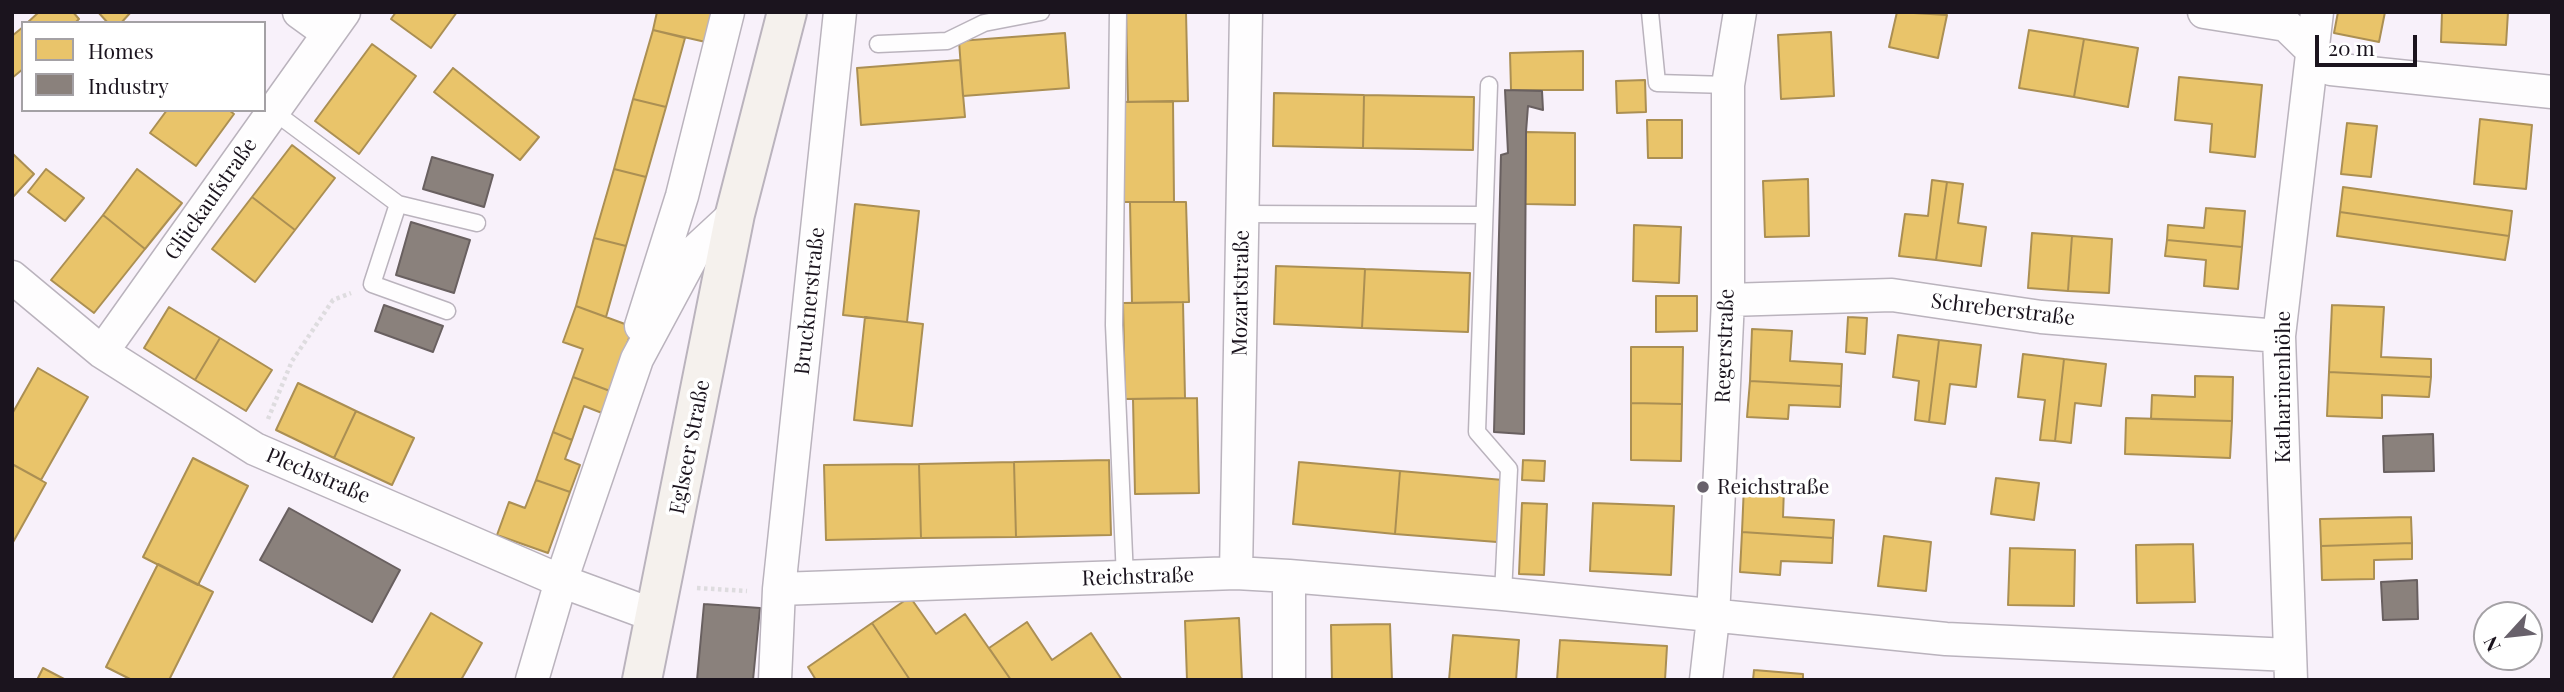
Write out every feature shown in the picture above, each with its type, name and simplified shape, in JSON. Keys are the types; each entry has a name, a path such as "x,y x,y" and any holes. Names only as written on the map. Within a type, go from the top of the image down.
{"street":[{"path":"299,12 336,22"},
{"path":"637,359 642,314 682,196 728,12"},
{"name":"Eglseer Straße","path":"642,680 735,214 787,12"},
{"name":"Brucknerstraße","path":"775,680 766,590 840,12"},
{"name":"Mozartstraße","path":"1236,573 1246,12"},
{"name":"Regerstraße","path":"1706,680 1713,618 1728,300 1728,85 1740,12"},
{"path":"2204,12 2286,24 2313,48 2331,69 2552,92"},
{"name":"Katharinenhöhe","path":"2291,668 2279,336 2317,12"},
{"name":"Glückaufstraße","path":"102,352 336,22"},
{"path":"532,680 561,581 637,359 695,251 735,214"},
{"name":"Plechstraße","path":"16,292 102,352 255,449 561,581 656,616"},
{"name":"Schreberstraße","path":"1728,300 1892,295 2041,317 2279,336"},
{"name":"Reichstraße","path":"766,590 1236,573 1503,594 1713,618 2291,668"},
{"path":"1289,576 1289,680"}],"lane":[{"path":"878,44 947,41 984,23 1041,12"},
{"path":"1118,12 1114,325 1125,578"},
{"path":"1650,12 1657,83 1728,85"},
{"path":"1489,85 1477,432 1509,469 1503,594"},
{"path":"273,111 398,204 477,223"},
{"path":"398,204 372,284 447,311"},
{"path":"1242,214 1484,215"}],"path":[{"path":"255,449 292,361 333,300 372,284"},
{"path":"691,587 766,590"}],"building: Homes":[{"path":"39,12 73,12 79,19 77,21 29,21"},
{"path":"98,12 131,12 123,21 106,21"},
{"path":"396,12 457,12 431,48 391,19"},
{"path":"657,12 717,12 710,43 653,30"},
{"path":"1126,12 1186,12 1188,101 1128,102"},
{"path":"1897,12 1947,15 1938,58 1889,47"},
{"path":"2338,12 2385,12 2379,42 2334,33"},
{"path":"2442,12 2508,12 2506,45 2441,42"},
{"path":"21,29 21,71 12,78 12,36"},
{"path":"653,30 685,38 666,107 633,99"},
{"path":"2029,30 2084,39 2074,97 2019,88"},
{"path":"1831,32 1834,96 1781,99 1778,35"},
{"path":"1065,33 1069,88 963,96 959,41"},
{"path":"2084,39 2138,48 2128,107 2074,97"},
{"path":"372,44 416,76 359,154 315,121"},
{"path":"1583,51 1583,90 1511,90 1510,53"},
{"path":"960,60 965,117 861,125 857,68"},
{"path":"453,68 539,137 520,160 434,92"},
{"path":"2179,77 2262,85 2255,157 2210,152 2212,124 2175,120"},
{"path":"1645,80 1646,112 1617,113 1616,81"},
{"path":"1274,93 1364,95 1363,148 1273,146"},
{"path":"1364,95 1474,97 1473,150 1363,148"},
{"path":"633,99 666,107 646,177 614,169"},
{"path":"1173,101 1174,202 1121,202 1119,102"},
{"path":"166,112 234,114 196,166 150,133"},
{"path":"2480,119 2532,125 2526,189 2474,184"},
{"path":"1647,120 1682,120 1682,158 1648,158"},
{"path":"2347,123 2377,126 2371,177 2341,174"},
{"path":"1526,132 1575,133 1575,205 1525,204"},
{"path":"292,145 335,178 295,230 252,197"},
{"path":"12,153 34,174 12,198"},
{"path":"46,169 84,198 65,221 28,192"},
{"path":"137,169 182,203 145,249 103,215"},
{"path":"614,169 646,177 626,246 594,238"},
{"path":"1808,179 1809,236 1765,237 1763,181"},
{"path":"1932,180 1947,182 1936,260 1899,256 1905,214 1928,216"},
{"path":"1947,182 1963,184 1958,223 1986,227 1981,266 1936,260"},
{"path":"2343,187 2512,211 2509,236 2340,212"},
{"path":"252,197 295,230 255,282 212,249"},
{"path":"1130,202 1186,202 1189,302 1132,303"},
{"path":"855,204 919,211 907,322 843,315"},
{"path":"2206,208 2245,211 2242,247 2167,240 2168,225 2204,228"},
{"path":"2340,212 2509,236 2505,260 2337,236"},
{"path":"103,215 145,249 94,313 51,280"},
{"path":"1634,225 1681,227 1679,283 1633,281"},
{"path":"2032,233 2072,236 2068,291 2028,288"},
{"path":"2072,236 2112,239 2109,293 2068,291"},
{"path":"594,238 626,246 606,317 576,306"},
{"path":"2167,240 2242,247 2238,289 2204,286 2206,260 2165,256"},
{"path":"1276,266 1365,269 1362,328 1274,324"},
{"path":"1365,269 1470,273 1468,332 1362,328"},
{"path":"1656,296 1697,296 1697,331 1656,332"},
{"path":"1183,302 1185,398 1125,399 1123,303"},
{"path":"2332,305 2384,307 2381,357 2431,359 2431,377 2329,372"},
{"path":"576,306 633,327 610,391 573,377 583,349 563,342"},
{"path":"169,307 220,338 195,380 144,348"},
{"path":"865,317 923,324 912,426 854,420"},
{"path":"1848,317 1867,318 1865,354 1846,352"},
{"path":"1752,329 1792,331 1790,361 1842,364 1841,386 1750,381"},
{"path":"1898,335 1939,340 1929,422 1915,420 1919,381 1893,377"},
{"path":"220,338 272,370 246,411 195,380"},
{"path":"1939,340 1981,345 1976,387 1950,384 1945,424 1929,422"},
{"path":"1631,347 1683,347 1682,404 1631,403"},
{"path":"2023,354 2064,359 2055,441 2040,440 2045,400 2018,397"},
{"path":"2064,359 2106,364 2101,406 2075,403 2071,443 2055,441"},
{"path":"38,368 88,397 41,480 12,464 12,414"},
{"path":"2329,372 2431,377 2429,397 2382,395 2382,418 2327,416"},
{"path":"2195,376 2233,377 2232,421 2151,419 2152,395 2195,397"},
{"path":"573,377 610,391 602,413 584,406 572,440 553,432"},
{"path":"1750,381 1841,386 1840,407 1789,405 1788,419 1747,417"},
{"path":"298,383 356,411 334,458 276,430"},
{"path":"1197,398 1199,493 1135,494 1133,399"},
{"path":"1631,403 1682,404 1681,461 1631,460"},
{"path":"356,411 414,438 392,485 334,458"},
{"path":"2126,418 2232,421 2230,458 2125,454"},
{"path":"553,432 572,440 565,459 580,465 570,492 536,480"},
{"path":"193,458 248,486 198,585 143,557"},
{"path":"1109,460 1111,535 1016,537 1014,462"},
{"path":"1523,460 1545,461 1544,481 1522,480"},
{"path":"1014,462 1016,537 921,538 919,464"},
{"path":"1299,462 1400,471 1395,534 1293,524"},
{"path":"12,464 46,483 12,544"},
{"path":"919,464 921,538 826,540 824,465"},
{"path":"1400,471 1503,480 1497,542 1395,534"},
{"path":"1996,478 2039,483 2034,520 1991,514"},
{"path":"536,480 570,492 548,553 497,535 509,502 525,508"},
{"path":"1744,485 1784,487 1783,517 1834,520 1833,538 1742,532"},
{"path":"1522,503 1547,504 1544,575 1519,574"},
{"path":"1593,503 1674,506 1671,575 1590,571"},
{"path":"2411,517 2412,543 2321,546 2320,519"},
{"path":"1742,532 1833,538 1832,563 1781,561 1780,575 1740,572"},
{"path":"1884,536 1931,542 1926,591 1878,586"},
{"path":"2412,543 2412,559 2374,560 2374,579 2322,580 2321,546"},
{"path":"2193,544 2195,602 2137,603 2136,545"},
{"path":"2010,548 2075,550 2074,606 2008,605"},
{"path":"158,564 213,592 169,680 132,680 106,667"},
{"path":"910,597 936,634 965,614 1011,680 910,680 872,623"},
{"path":"431,613 482,643 461,680 392,680"},
{"path":"1239,618 1242,680 1187,680 1185,621"},
{"path":"1027,622 1052,660 1091,633 1122,680 1011,680 989,648"},
{"path":"872,623 910,680 816,680 808,667"},
{"path":"1390,624 1392,680 1332,680 1331,625"},
{"path":"1453,635 1519,640 1516,680 1449,680"},
{"path":"1560,640 1667,646 1665,680 1557,680"},
{"path":"43,668 66,680 37,680"},
{"path":"1754,670 1803,674 1803,680 1753,680"}],"building: Industry":[{"path":"1505,90 1542,91 1543,110 1528,106 1526,132 1524,434 1494,432 1501,155 1508,153"},
{"path":"432,157 493,175 484,207 423,189"},
{"path":"411,222 470,240 454,293 396,275"},
{"path":"384,305 443,326 433,352 375,331"},
{"path":"2433,434 2434,471 2384,472 2383,436"},
{"path":"289,508 400,570 372,622 260,560"},
{"path":"2417,580 2418,619 2383,620 2381,582"},
{"path":"704,604 760,608 753,680 697,680"}],"place":[{"name":"Reichstraße","path":"1703,487"}]}
